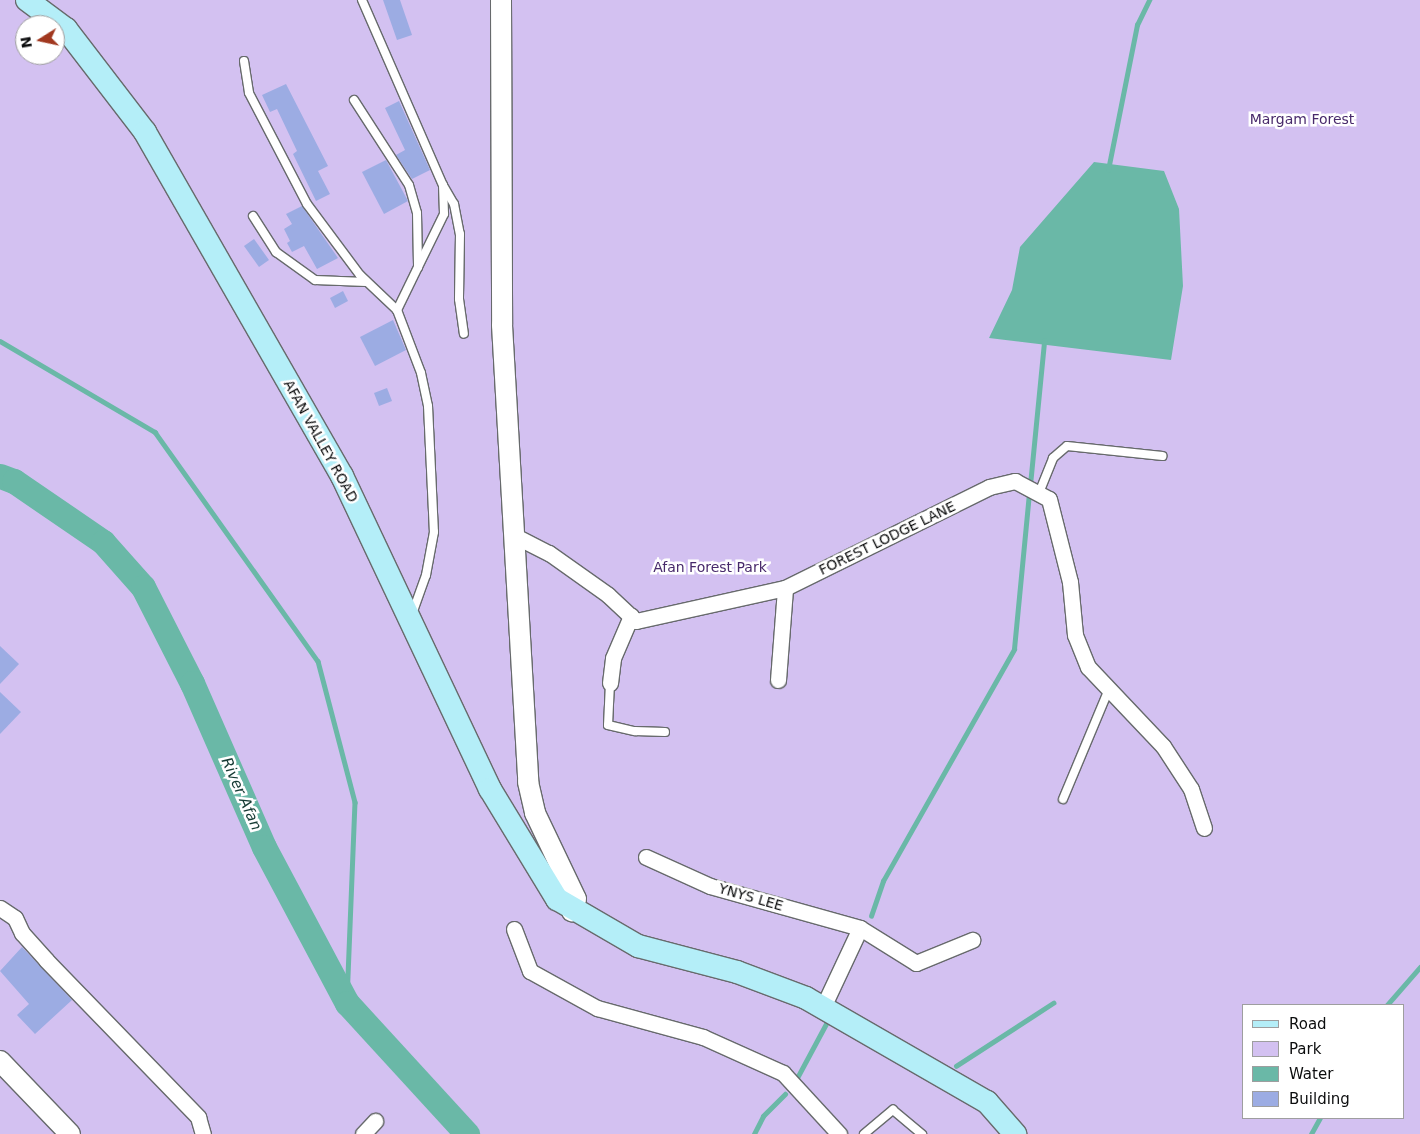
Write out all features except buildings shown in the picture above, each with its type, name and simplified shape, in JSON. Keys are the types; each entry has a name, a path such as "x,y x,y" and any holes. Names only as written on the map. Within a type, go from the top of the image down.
{"main road":[{"name":"AFAN VALLEY ROAD","path":"27,0 66,29 145,132 342,476 512,830 557,899 572,911 638,946 768,981 823,1007 980,1097 1015,1134"},
{"path":"501,0 502,325 517,537 528,782 535,813 576,899 572,911"},
{"path":"0,1061 70,1134"}],"street":[{"name":"FOREST LODGE LANE","path":"631,616 636,621 785,588 989,487 1015,481 1032,490"},
{"path":"1032,490 1049,499 1070,582 1075,635 1088,667 1163,746 1191,789 1204,828"},
{"path":"517,537 549,553 631,616 613,658 610,682"},
{"path":"778,680 785,588"},
{"name":"YNYS LEE","path":"646,857 710,886 860,928 916,962 972,940"},
{"path":"0,908 15,918 29,941 198,1117 203,1134"},
{"path":"823,1007 860,928"},
{"path":"514,929 530,971 597,1008 703,1037 783,1074 839,1134"},
{"path":"363,1134 375,1121"}],"lane":[{"path":"362,0 443,185 454,204 460,234 459,299 464,334"},
{"path":"244,61 249,93 307,204 366,282 397,310 421,373 428,406 434,532 426,575 411,619"},
{"path":"354,100 409,185 417,213 418,267"},
{"path":"397,310 444,214 443,185"},
{"path":"253,216 276,252 315,280 366,282"},
{"path":"1032,490 1053,458 1067,446 1162,456"},
{"path":"610,682 608,725 636,731 664,732"},
{"path":"1063,799 1109,689"},
{"path":"864,1134 894,1110 922,1134"}],"green space":[{"name":"Afan Forest Park","path":"0,0 1420,0 1420,1134 0,1134"}],"water":[{"path":"1094,162 1164,171 1179,209 1183,286 1171,360 989,338 1012,290 1020,247"}],"waterway":[{"path":"1108,170 1137,25 1149,0"},
{"path":"0,341 155,432 318,661 355,802 347,1003"},
{"path":"1030,485 1044,341"},
{"name":"River Afan","path":"0,476 14,481 103,542 143,587 192,683 264,847 347,1003 467,1134"},
{"path":"871,916 883,881 1014,649 1029,493"},
{"path":"1388,1004 1420,967"},
{"path":"956,1066 1053,1003"},
{"path":"797,1078 827,1022"},
{"path":"754,1134 763,1116 785,1094"},
{"path":"1311,1134 1319,1119"}],"park label":[{"name":"Margam Forest","path":"1302,119"}]}
